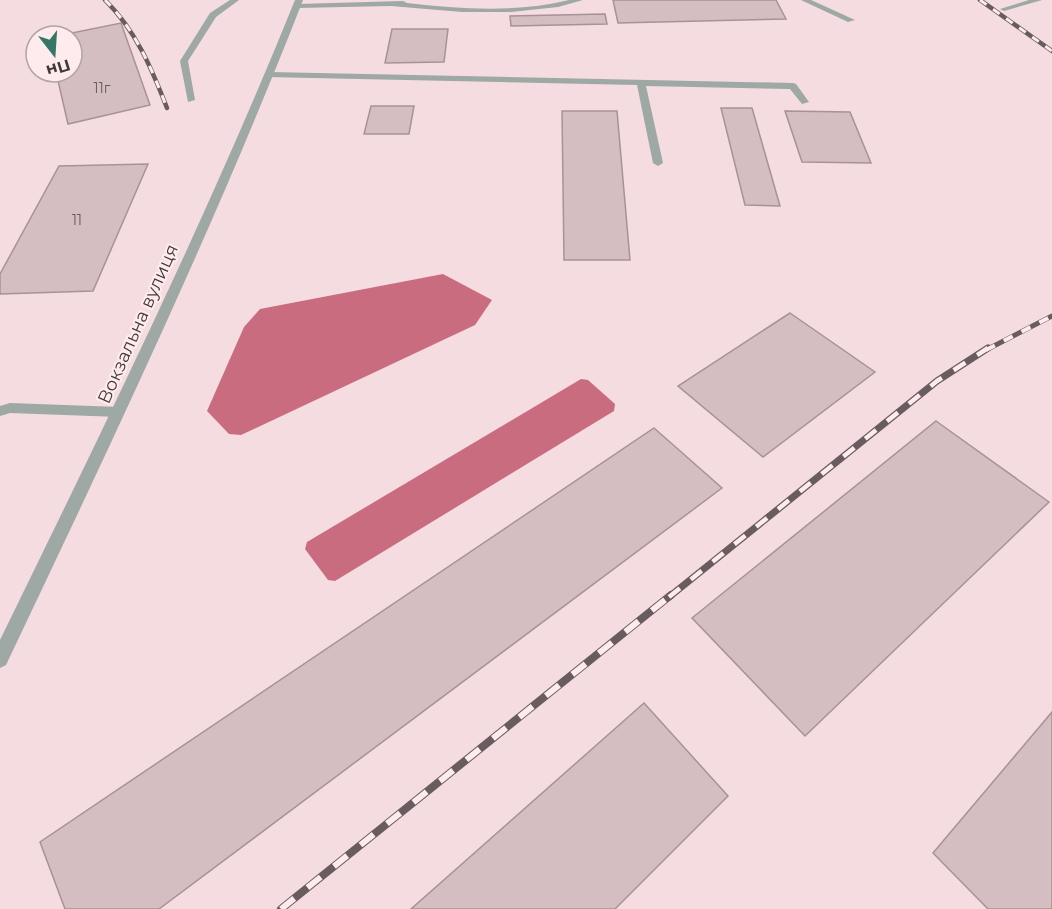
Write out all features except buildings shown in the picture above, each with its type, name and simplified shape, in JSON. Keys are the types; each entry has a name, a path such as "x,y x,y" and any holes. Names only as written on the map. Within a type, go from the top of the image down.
{"street":[{"name":"Вокзальна вулиця","path":"0,659 119,412 269,75 298,3"}],"lane":[{"path":"191,99 184,61 213,15 235,0"},
{"path":"298,3 394,4 435,0"},
{"path":"394,4 430,9 484,9 556,7 579,0"},
{"path":"805,0 851,20"},
{"path":"1004,9 1038,0"},
{"path":"269,75 793,87 805,102"},
{"path":"641,83 658,163"},
{"path":"0,411 10,408 119,412"}],"shaded area":[{"path":"443,274 492,300 475,325 241,435 229,434 207,411 244,327 260,309"},
{"path":"581,379 588,380 615,404 614,411 335,581 328,580 305,549 307,542"}],"railway":[{"path":"105,0 134,37 149,64 167,108"},
{"path":"980,0 1052,51"},
{"path":"986,350 1052,316"},
{"path":"669,597 937,381 988,348"},
{"path":"281,909 671,595"}]}
